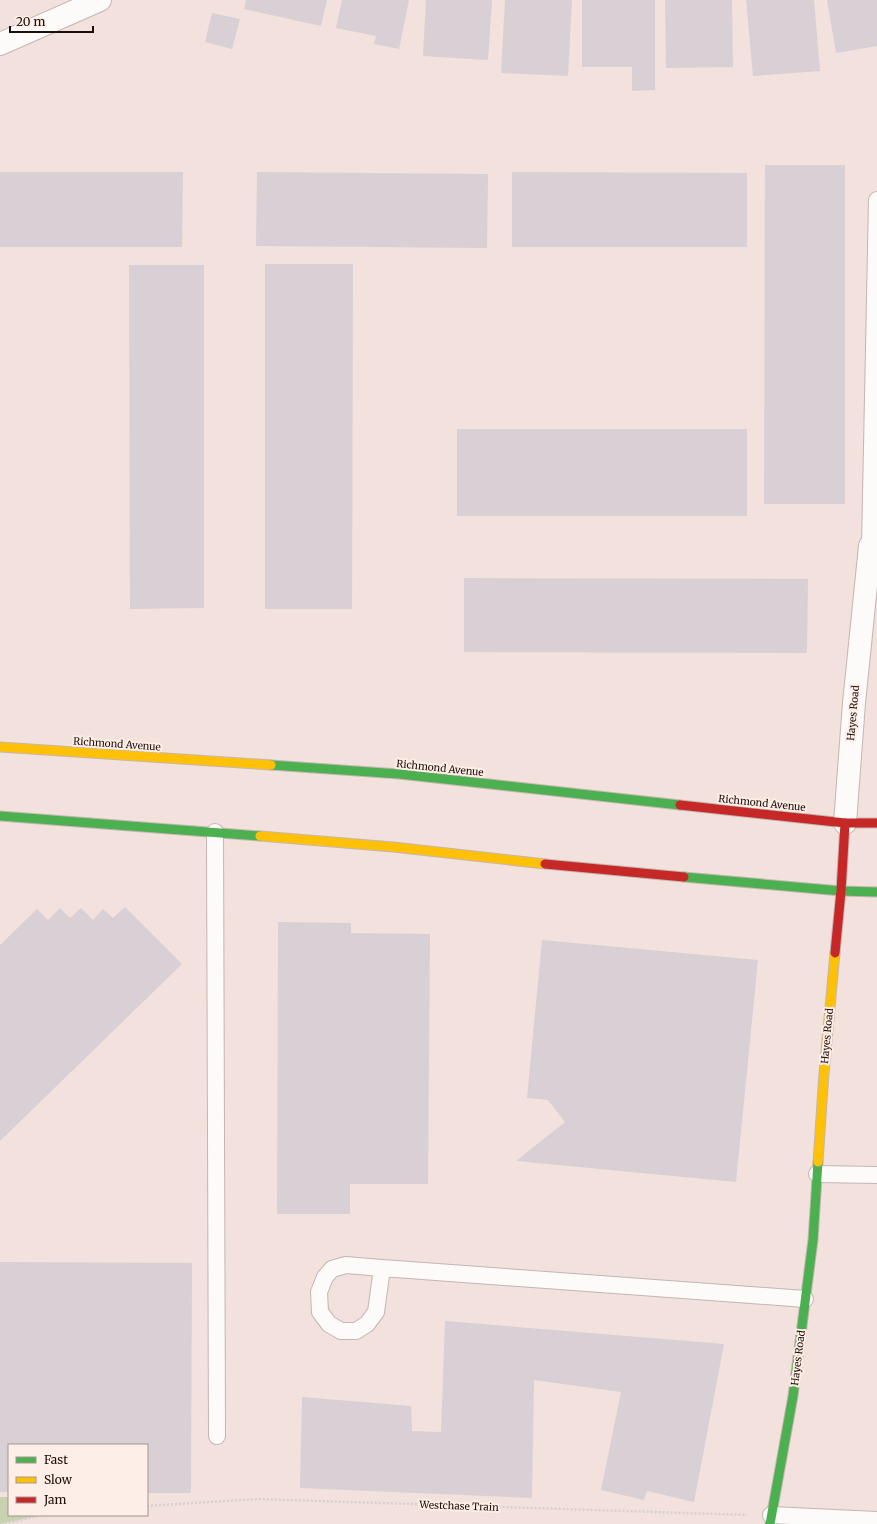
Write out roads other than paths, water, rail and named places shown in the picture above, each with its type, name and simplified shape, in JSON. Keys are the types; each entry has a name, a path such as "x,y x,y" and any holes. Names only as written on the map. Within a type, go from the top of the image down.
{"main road":[{"name":"Richmond Avenue","path":"0,747 399,774 845,823 877,823"},
{"path":"0,816 393,847 564,866 841,891 877,892"},
{"name":"Hayes Road","path":"770,1519 793,1396 806,1299 812,1240 824,1073 841,891 845,823"}],"street":[{"path":"0,44 100,0"},
{"name":"Hayes Road","path":"845,823 854,702 870,546"}],"lane":[{"path":"870,546 877,200"},
{"path":"215,832 217,1436"},
{"path":"817,1174 877,1175"},
{"path":"382,1268 376,1312 367,1324 356,1331 341,1331 329,1324 320,1312 319,1292 325,1277 332,1269 346,1265 806,1299"},
{"path":"770,1519 877,1520"}]}
